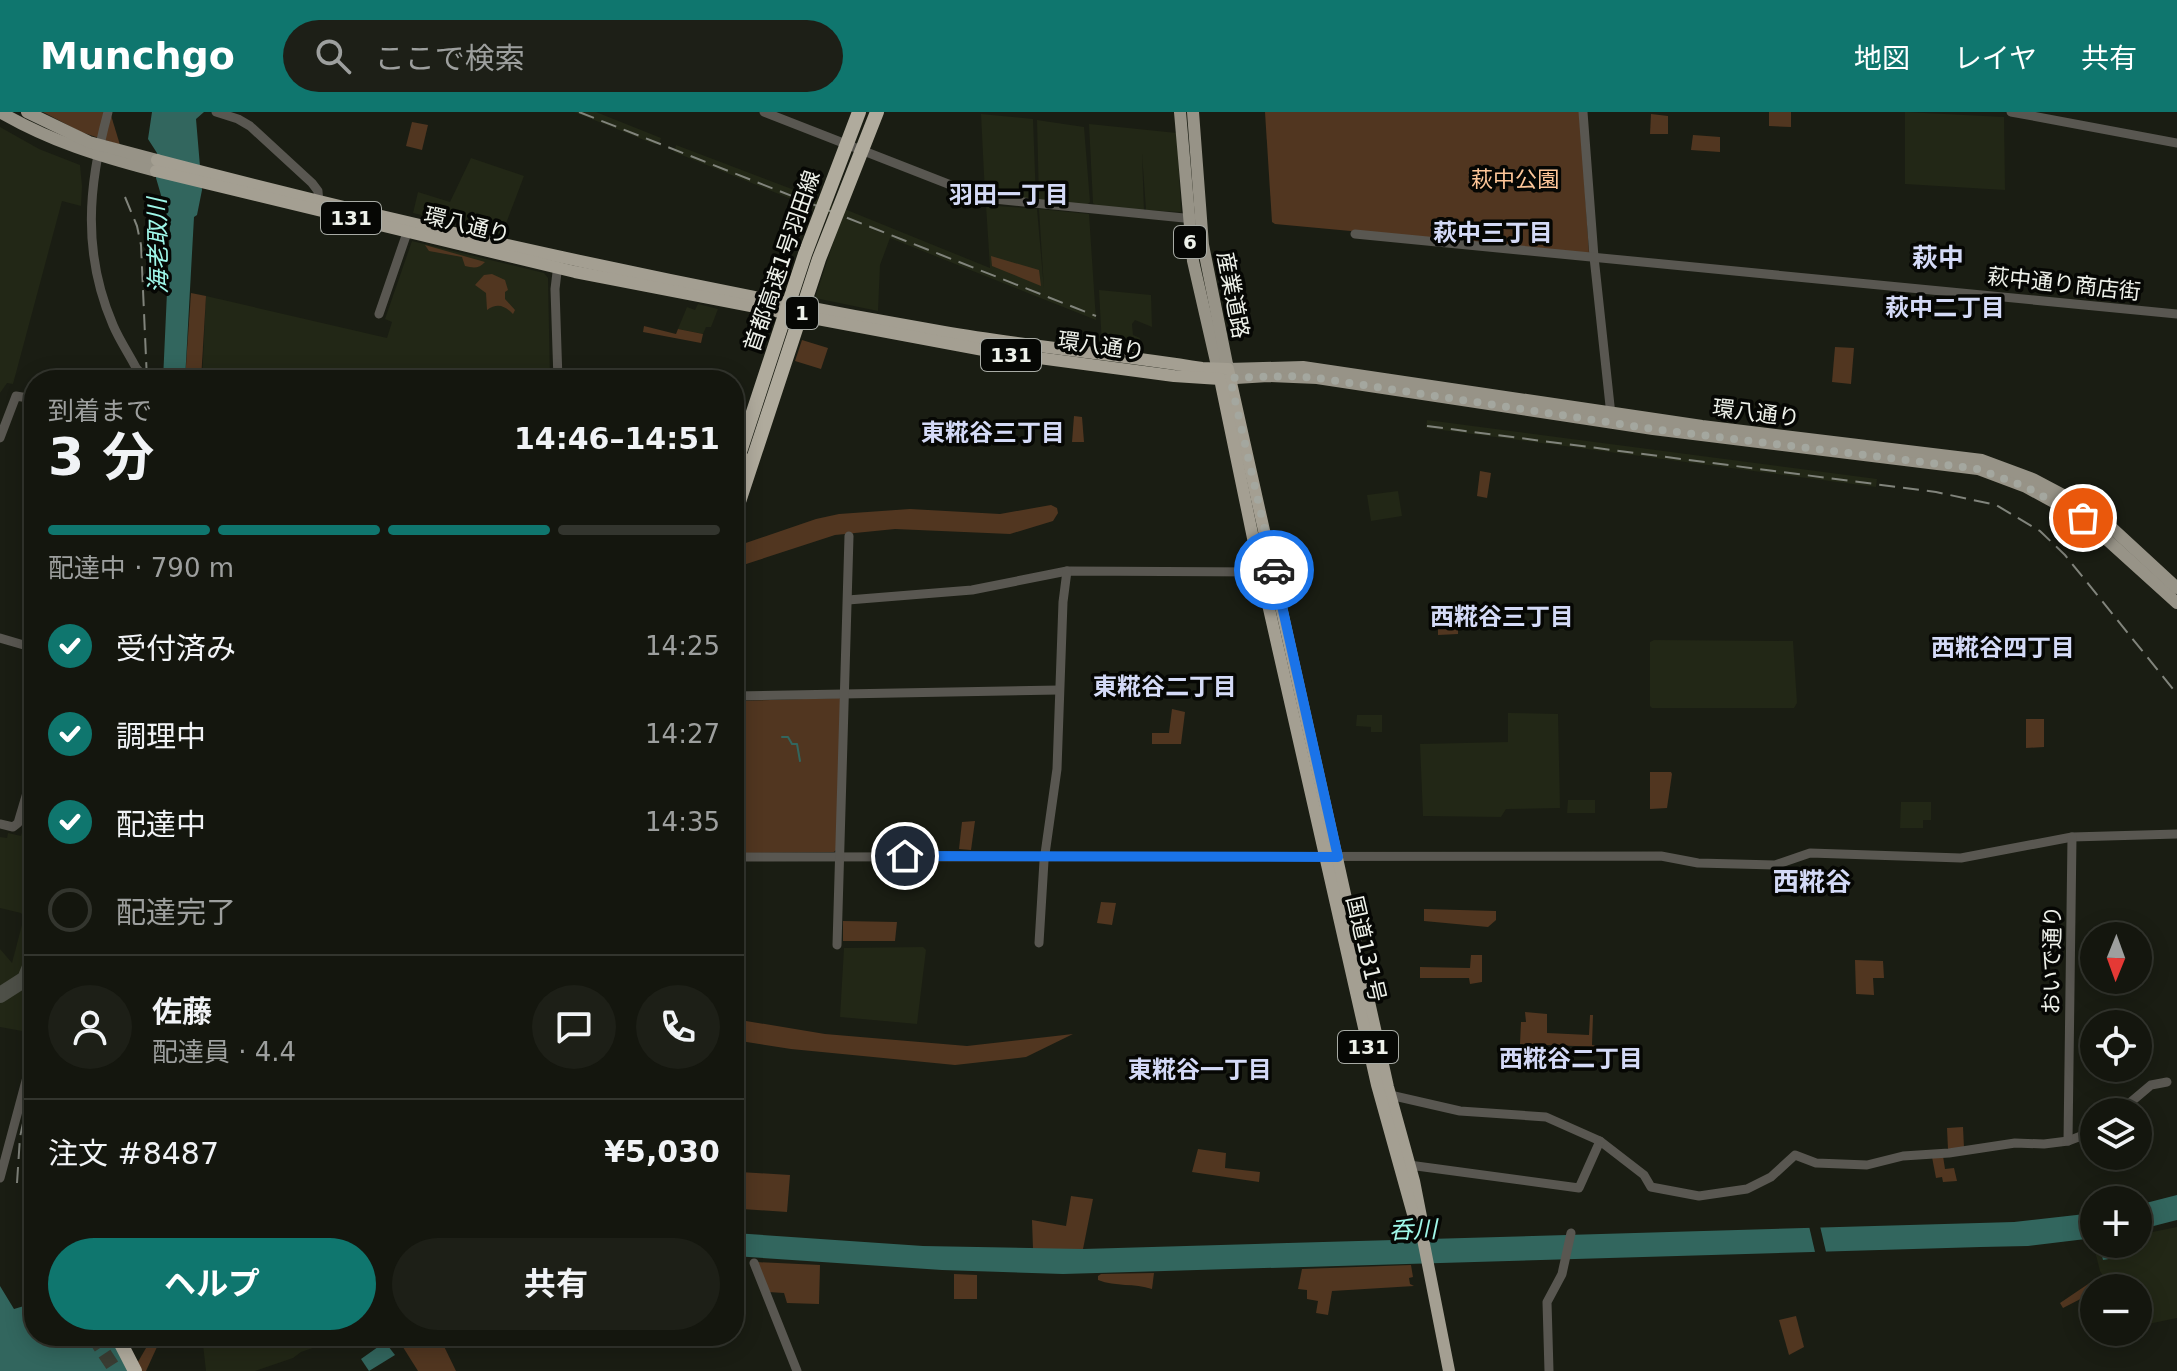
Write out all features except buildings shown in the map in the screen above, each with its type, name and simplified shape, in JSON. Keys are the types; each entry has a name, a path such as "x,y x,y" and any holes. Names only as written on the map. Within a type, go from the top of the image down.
{"highway":[{"name":"首都高速1号羽田線","path":"744,456 805,254 859,112"},
{"name":"首都高速1号羽田線","path":"744,487 871,112"},
{"path":"744,457 812,257 871,112"},
{"name":"環八通り","path":"156,165 559,262 994,352 1174,376 1224,374"},
{"name":"産業道路","path":"1224,374 1261,572 1331,857"},
{"name":"産業道路","path":"1224,374 1331,857"},
{"name":"国道131号","path":"1331,857 1424,1223 1422,1236"},
{"name":"国道131号","path":"1331,857 1377,1085 1416,1225 1422,1236 1449,1371"},
{"path":"122,1346 135,1371"}],"main road":[{"name":"環八通り","path":"0,112 36,133 156,165"},
{"name":"環八通り","path":"27,112 98,150"},
{"name":"産業道路","path":"1180,112 1195,219 1206,263 1224,374"},
{"name":"産業道路","path":"1193,112 1195,219"},
{"name":"環八通り","path":"1224,374 1303,367 1611,418 1978,469 2026,487 2083,518 2177,603"},
{"name":"環八通り","path":"1611,418 1982,460 2033,479 2084,506 2177,588"}],"street":[{"path":"108,112 98,150 90,221 93,263 114,327 138,370"},
{"path":"216,112 250,126 312,183 318,191 319,204"},
{"path":"764,112 984,198 1195,219"},
{"path":"1583,112 1611,418"},
{"path":"2011,112 2177,143"},
{"path":"379,314 409,226"},
{"name":"萩中通り商店街","path":"1355,234 2177,314"},
{"path":"558,370 555,289 559,262"},
{"path":"0,438 16,396 24,397"},
{"path":"837,945 849,536"},
{"path":"848,600 972,590 1067,571 1261,572"},
{"path":"1039,943 1045,855 1057,769 1063,602 1067,571"},
{"path":"0,638 24,645"},
{"path":"744,696 1059,690"},
{"path":"0,824 13,827 18,823 24,803"},
{"path":"744,857 1661,856 1698,863 1775,865 1810,853 1961,858 2072,837 2177,834"},
{"name":"おいで通り","path":"2068,1141 2072,837"},
{"path":"2136,1098 2151,1085 2167,1082"},
{"path":"0,1178 24,1088"},
{"path":"1390,1095 1460,1111 1546,1117 1600,1141 1644,1175 1651,1187 1699,1196 1747,1189 1771,1177 1795,1155 1816,1163 1867,1165 1903,1156 2005,1144 2044,1144 2080,1136"},
{"path":"1409,1165 1579,1188 1600,1141"},
{"path":"1549,1371 1547,1302 1562,1274 1571,1233"},
{"path":"754,1263 797,1371"}],"shaded area":[{"path":"574,112 596,112 661,138 659,144 654,144"},
{"path":"1905,112 2004,117 2005,190 1905,184"},
{"path":"981,114 1033,119 1036,200 985,195"},
{"path":"1037,120 1084,127 1090,202 1087,205 1039,200"},
{"path":"1089,124 1177,133 1181,212 1146,210 1142,153 1144,211 1093,203"},
{"path":"0,127 39,149 80,165 82,186 81,206 62,201 13,384 7,383 0,393"},
{"path":"676,145 990,268 986,205 1037,209 1044,289 1039,209 1089,214 1096,320 890,238 880,265 878,311 815,298 841,219 674,152"},
{"path":"471,158 524,176 502,234 413,213 418,192 450,202"},
{"path":"412,241 544,273 548,278 550,370 202,370 206,296 387,338 392,322 385,319"},
{"path":"1099,290 1151,295 1152,327 1135,320 1132,324 1133,335 1140,338 1139,351 1102,346"},
{"path":"698,304 718,309 711,327 706,327 703,334 678,329 687,307 695,310"},
{"path":"1427,420 1877,479 1876,487 1426,428"},
{"path":"1398,491 1402,516 1371,521 1367,495"},
{"path":"1793,641 1797,703 1794,708 1652,708 1650,642"},
{"path":"1508,713 1558,714 1560,808 1506,809 1501,817 1423,816 1420,744 1508,742"},
{"path":"1357,715 1382,715 1382,732 1371,732 1371,727 1356,726"},
{"path":"1568,800 1595,800 1595,813 1567,813"},
{"path":"1901,802 1931,802 1931,820 1923,820 1923,828 1900,828"},
{"path":"24,825 24,917 21,913 0,908 0,837 7,838 8,833 21,836"},
{"path":"744,868 746,868 744,938"},
{"path":"24,917 24,1031 0,1027 0,949 12,963"},
{"path":"923,947 926,950 917,1024 840,1017 844,948"},
{"path":"2177,1227 2177,1318 2152,1323 2152,1274 2102,1274 2097,1258 2152,1258 2152,1232"},
{"path":"203,1346 319,1346 255,1371 206,1371"}],"green space":[{"path":"43,112 110,112 120,145 81,132"},
{"name":"萩中公園","path":"1265,112 1580,112 1589,253 1275,224 1272,222"},
{"path":"1769,112 1791,112 1791,127 1769,126"},
{"path":"1651,114 1668,116 1668,134 1650,134"},
{"path":"412,122 428,125 422,150 406,146"},
{"path":"1693,135 1720,137 1720,152 1691,150"},
{"path":"425,245 485,262 476,267 465,266 462,257 429,251"},
{"path":"991,256 1039,270 1041,286 992,266"},
{"path":"492,274 505,280 508,290 505,299 515,310 513,314 500,306 487,310 486,293 475,285 484,275"},
{"path":"191,293 206,296 202,370 186,370"},
{"path":"644,326 676,334 678,329 703,334 701,343 643,332"},
{"path":"802,340 828,348 821,369 795,361"},
{"path":"1835,347 1854,348 1851,384 1832,382"},
{"path":"1074,416 1082,417 1084,442 1072,442"},
{"path":"1480,471 1491,473 1487,498 1477,496"},
{"path":"1051,505 1057,508 1058,513 1053,521 1010,534 895,529 835,535 744,565 744,544 839,514 910,509 1000,514"},
{"path":"1438,615 1458,615 1458,634 1438,635"},
{"path":"842,700 837,849 834,852 744,853 744,701"},
{"path":"1172,709 1185,712 1181,744 1152,744 1152,733 1169,733"},
{"path":"2026,719 2044,719 2044,747 2026,748"},
{"path":"1650,772 1672,774 1667,808 1650,809"},
{"path":"975,821 971,850 959,849 962,822"},
{"path":"1101,902 1116,903 1112,925 1097,923"},
{"path":"1424,909 1496,911 1496,920 1488,927 1424,921"},
{"path":"843,921 897,922 895,941 843,941"},
{"path":"1471,955 1482,955 1482,982 1470,984 1469,978 1420,978 1420,967 1470,968"},
{"path":"1855,960 1883,961 1884,978 1873,978 1874,995 1856,994"},
{"path":"1525,1012 1547,1014 1547,1033 1589,1035 1590,1015 1593,1015 1592,1045 1604,1047 1520,1044 1521,1022 1526,1022"},
{"path":"744,1021 825,1034 967,1046 1073,1034 1026,1057 955,1065 744,1042"},
{"path":"1963,1127 1964,1148 1948,1149 1947,1128"},
{"path":"1198,1149 1226,1153 1225,1168 1260,1172 1259,1182 1192,1172"},
{"path":"1943,1156 1945,1169 1954,1168 1957,1181 1943,1182 1942,1177 1936,1178 1932,1157"},
{"path":"744,1172 790,1175 787,1212 744,1209"},
{"path":"1071,1196 1093,1199 1083,1249 1033,1249 1032,1220 1066,1226"},
{"path":"756,1262 820,1265 819,1304 787,1303 784,1293 768,1292"},
{"path":"1411,1265 1413,1277 1409,1278 1414,1286 1332,1291 1328,1315 1316,1313 1318,1301 1307,1299 1307,1290 1298,1289 1302,1269"},
{"path":"1154,1273 1152,1289 1098,1280 1101,1274"},
{"path":"954,1274 977,1275 977,1299 954,1299"},
{"path":"2080,1289 2080,1299 2063,1308 2060,1303"},
{"path":"1796,1316 1804,1347 1789,1355 1779,1320"},
{"path":"147,1346 157,1346 146,1371 137,1371 135,1367"},
{"path":"402,1346 444,1346 456,1371 418,1371"}],"water":[{"path":"152,112 204,112 196,119 202,190 194,217 186,370 163,370 170,226 156,178 157,153 148,139"},
{"path":"2177,1195 2177,1220 2152,1226 2152,1201"},
{"path":"2080,1215 2080,1240 2028,1246 1063,1274 942,1270 744,1257 744,1234 923,1246 1083,1249 2014,1222"},
{"path":"0,1286 14,1309 24,1306 24,1346 130,1346 124,1358 131,1371 0,1371"},
{"path":"379,1346 388,1346 395,1355 369,1371 361,1359"}],"pier":[{"path":"1809,1226 1820,1226 1826,1252 1815,1252"}],"waterway":[{"path":"782,737 788,737 792,744 797,744 800,761"}],"taxiway":[{"path":"0,995 24,980"}],"tunnel":[{"path":"100,1346 116,1371"}],"railway":[{"path":"579,112 1096,316"},
{"path":"125,197 141,245 147,370"},
{"path":"1427,426 1936,492 1996,505 2040,531 2065,555 2177,694"},
{"path":"17,1183 24,1119"}],"way so far":[{"path":"1274,570 1230,378 1317,378 1653,429 1978,469 2026,487 2083,518"}],"district":[{"name":"羽田一丁目","path":"1009,195"},
{"name":"萩中三丁目","path":"1493,233"},
{"name":"萩中","path":"1938,258"},
{"name":"萩中二丁目","path":"1945,308"},
{"name":"東糀谷三丁目","path":"993,433"},
{"name":"西糀谷三丁目","path":"1502,617"},
{"name":"西糀谷四丁目","path":"2003,648"},
{"name":"東糀谷二丁目","path":"1165,687"},
{"name":"西糀谷","path":"1812,882"},
{"name":"西糀谷二丁目","path":"1571,1059"},
{"name":"東糀谷一丁目","path":"1200,1070"}],"route":[{"path":"905,856 1338,857 1274,570"}],"water label":[{"name":"海老取川","path":"158,246"},
{"name":"呑川","path":"1413,1230"}]}
